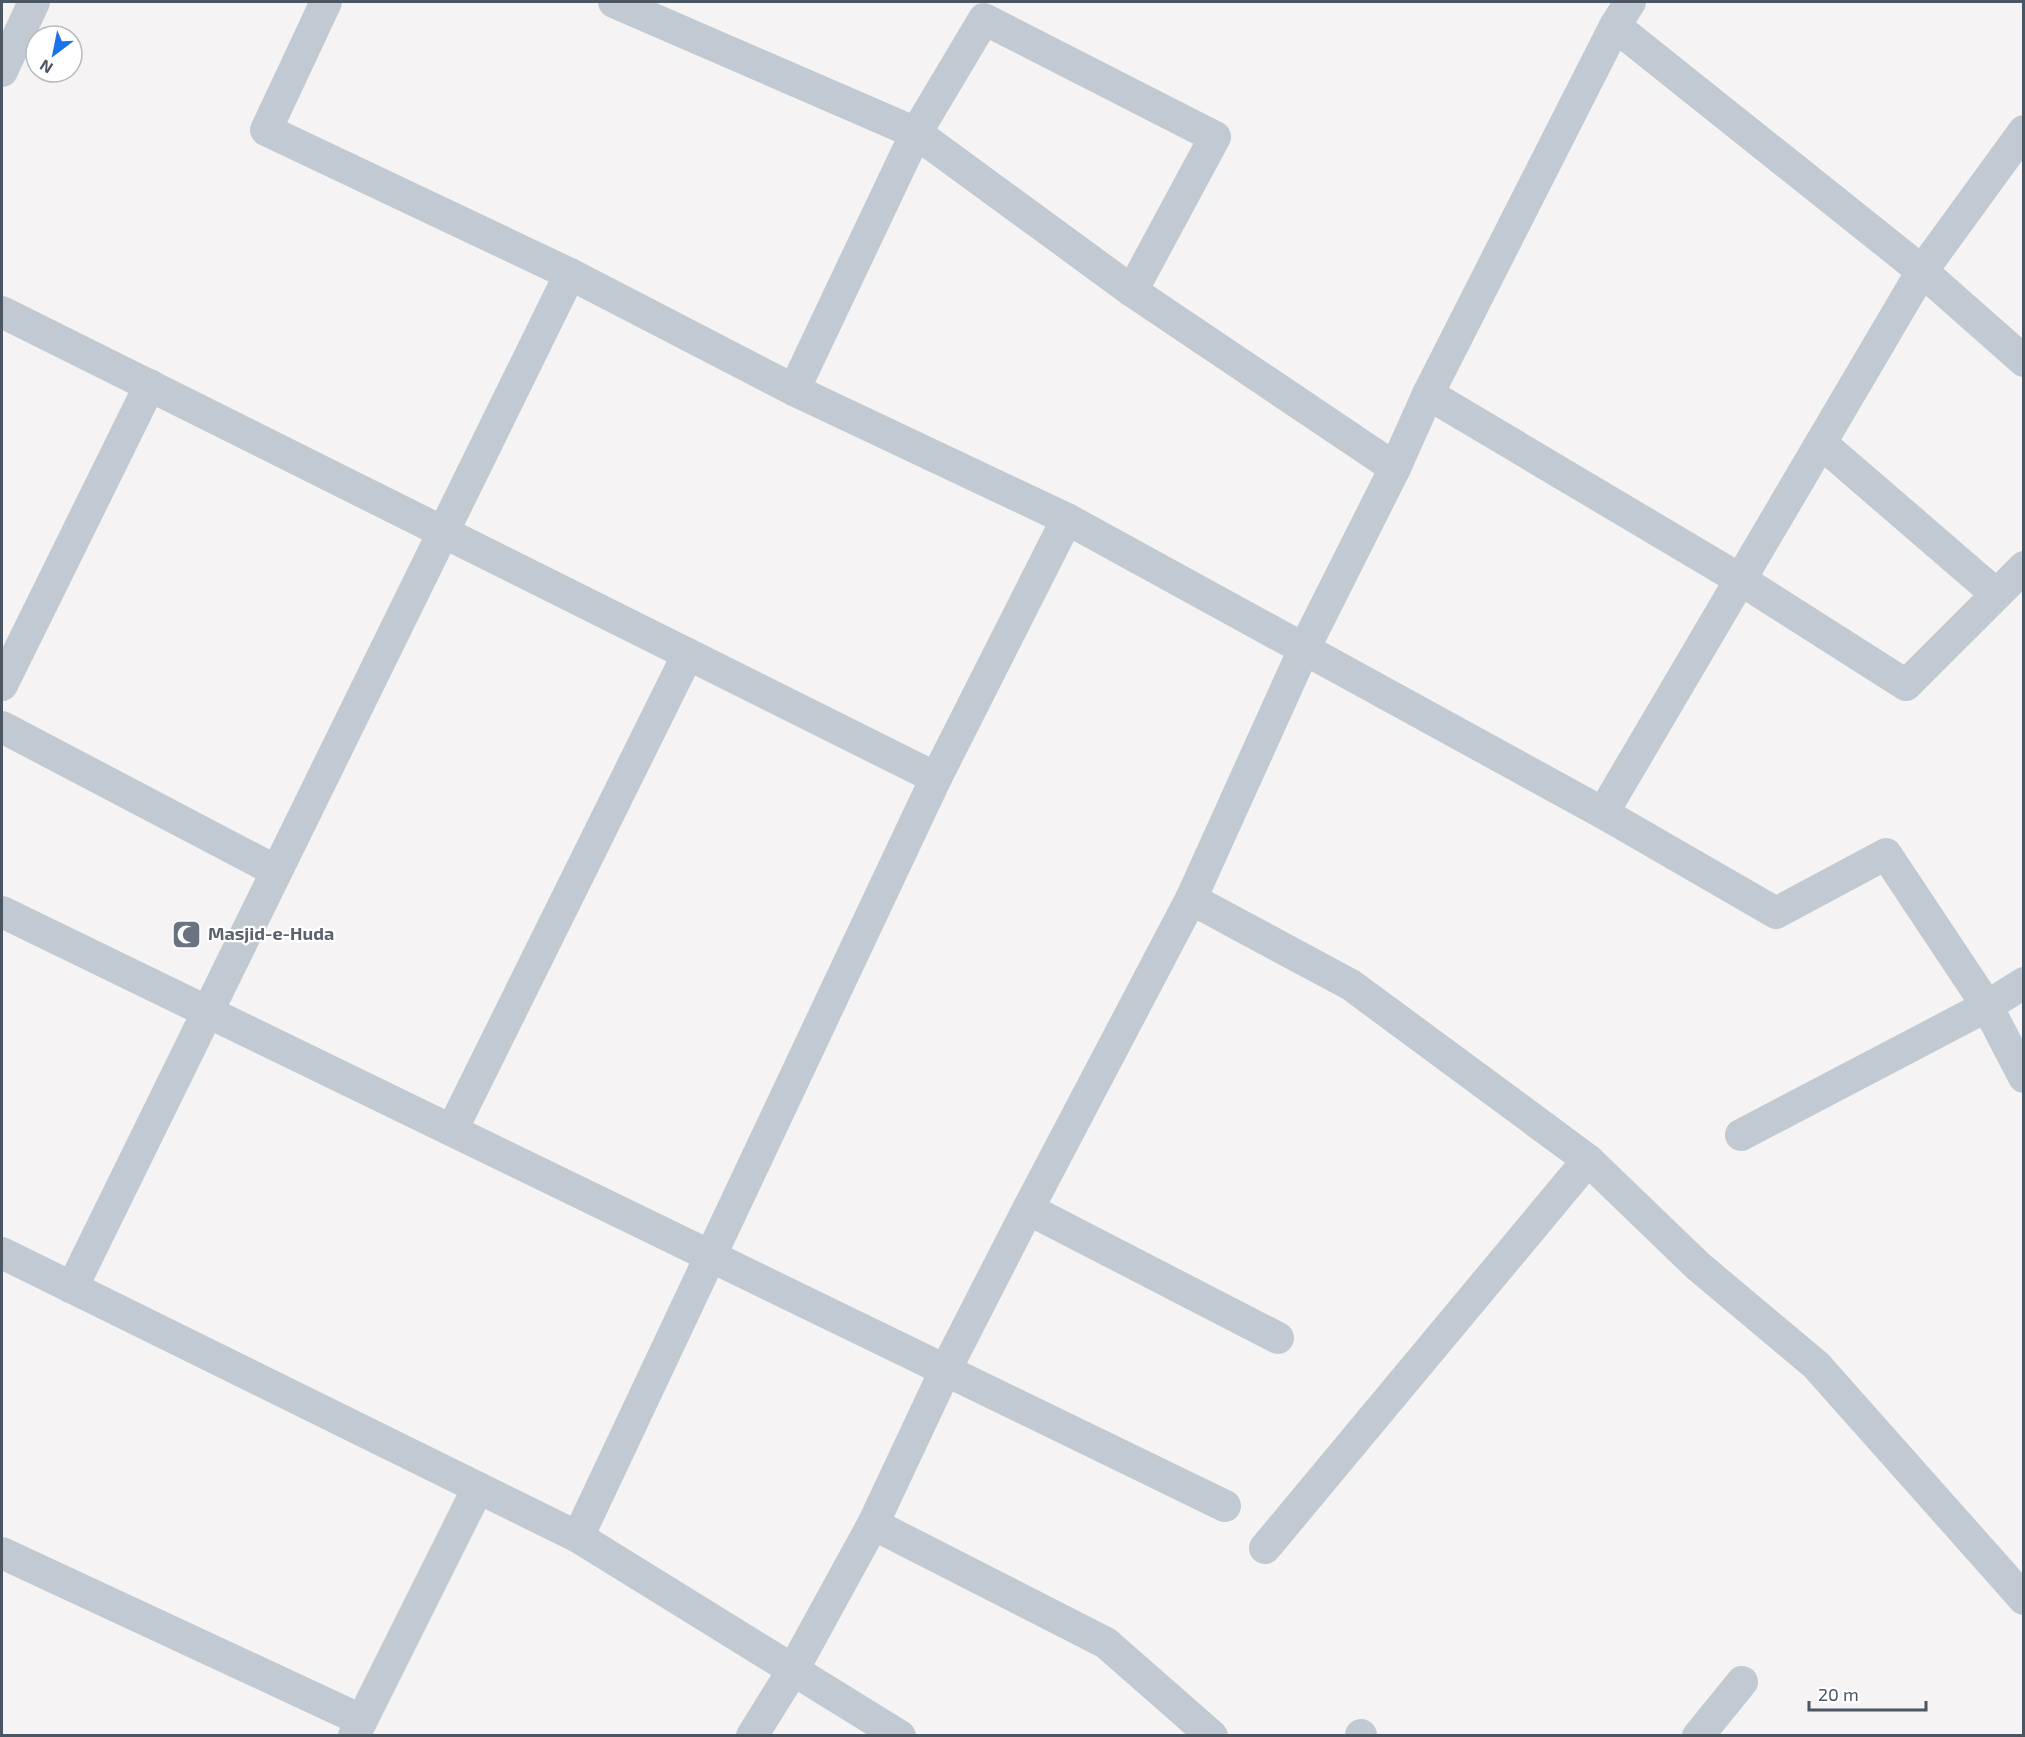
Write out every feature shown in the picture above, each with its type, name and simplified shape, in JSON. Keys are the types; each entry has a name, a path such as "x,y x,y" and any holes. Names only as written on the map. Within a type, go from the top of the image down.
{"street":[{"path":"2,71 34,2"},
{"path":"326,2 266,130 570,274 794,390 1067,519 1305,647 1603,813 1776,913 1886,854 1987,1006 2024,1077"},
{"path":"614,2 916,133 1132,291 1395,468"},
{"path":"752,1736 793,1670 873,1524 945,1371 1191,899 1305,647 1395,468 1428,394 1622,14 2024,361"},
{"path":"794,390 916,133 984,19 1215,137 1132,291"},
{"path":"1603,813 1922,271 2024,131"},
{"path":"72,1288 570,274"},
{"path":"2,312 936,778"},
{"path":"2,685 150,385"},
{"path":"1428,394 1741,580 1906,685 2024,567"},
{"path":"1821,443 1996,594"},
{"path":"578,1537 936,778 1067,519"},
{"path":"452,1130 688,654"},
{"path":"2,727 276,871"},
{"path":"1191,899 1351,985 1588,1160 1698,1266 1816,1365 2024,1599"},
{"path":"2,912 1225,1506"},
{"path":"1741,1135 1987,1006 2024,983"},
{"path":"1265,1548 1588,1160"},
{"path":"1028,1209 1278,1338"},
{"path":"2,1253 578,1537 900,1736"},
{"path":"2,1553 357,1728 478,1488"},
{"path":"873,1524 1106,1643 1212,1736"},
{"path":"1698,1736 1742,1682"}],"place":[{"name":"Masjid-e-Huda","path":"187,934"}]}
